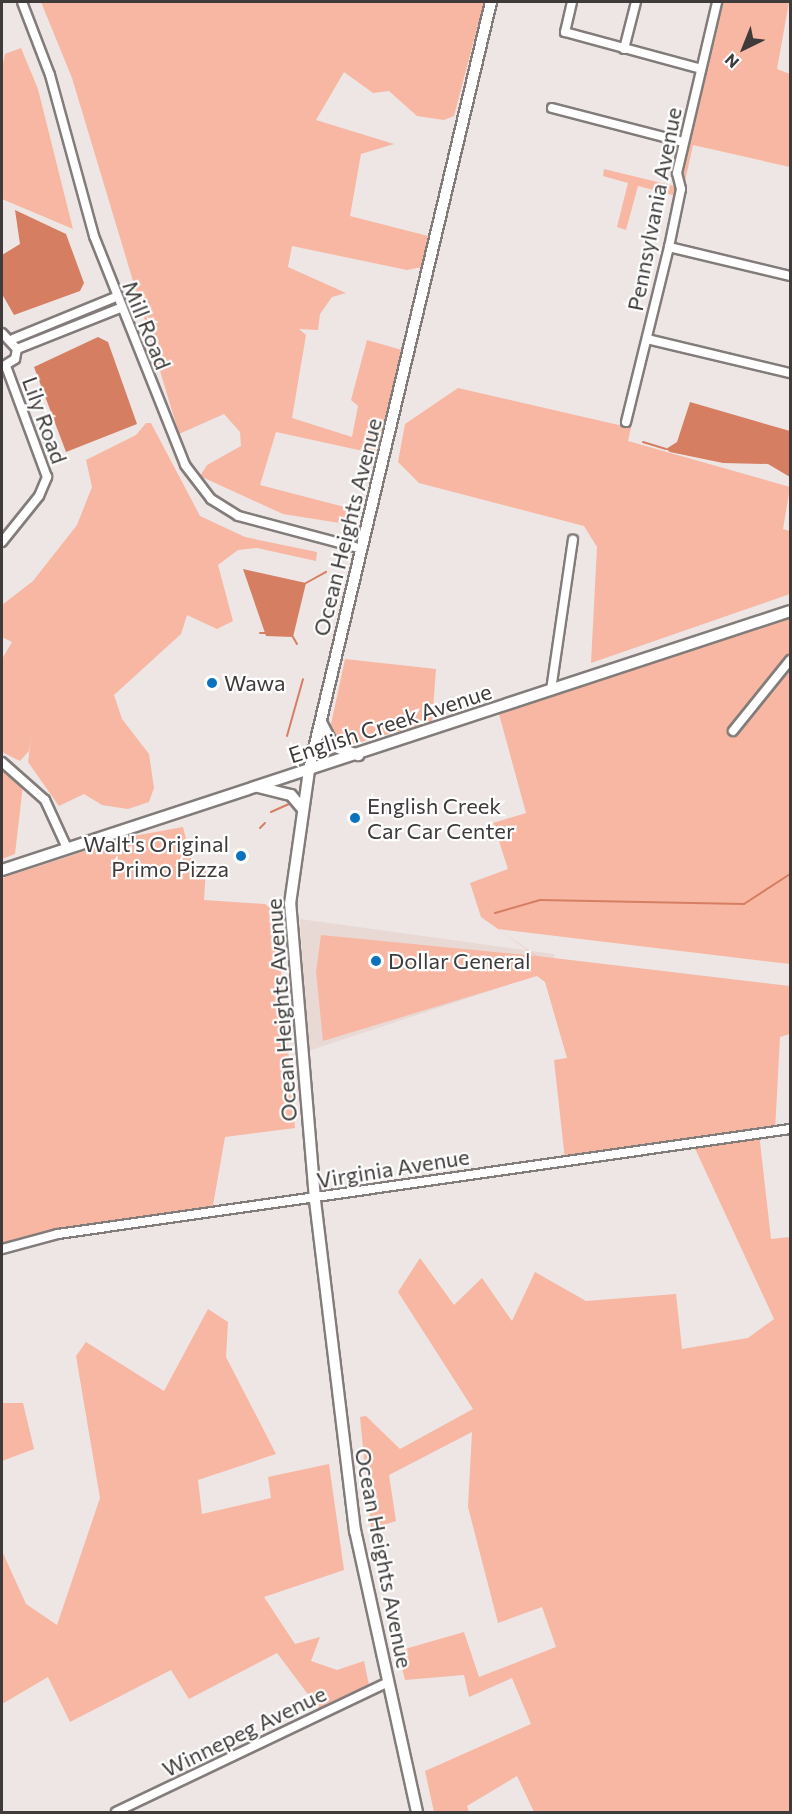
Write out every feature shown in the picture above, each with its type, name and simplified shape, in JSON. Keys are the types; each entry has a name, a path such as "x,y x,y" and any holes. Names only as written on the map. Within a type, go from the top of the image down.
{"main road":[{"name":"Ocean Heights Avenue","path":"417,1812 355,1531 315,1199 291,936 292,872 309,771 491,2"},
{"name":"English Creek Avenue","path":"2,870 358,755 790,611"},
{"path":"321,721 333,746 358,755"},
{"path":"258,787 291,795 302,808"}],"street":[{"name":"Mill Road","path":"22,2 50,75 80,193 116,297 198,486 224,509 248,520 362,549"},
{"path":"572,2 565,32 701,69"},
{"path":"624,49 636,2"},
{"name":"Pennsylvania Avenue","path":"626,422 669,247 683,142 717,2"},
{"path":"552,108 683,142"},
{"path":"669,247 790,276"},
{"path":"13,339 116,297"},
{"path":"4,367 17,349 120,308"},
{"path":"2,333 13,339 17,349"},
{"path":"647,339 790,373"},
{"name":"Lily Road","path":"2,542 39,496 47,477 4,367"},
{"path":"551,690 573,540"},
{"path":"734,731 790,660"},
{"path":"2,762 45,800 67,848"},
{"name":"Virginia Avenue","path":"2,1249 58,1234 315,1199 790,1129"},
{"name":"Winnepeg Avenue","path":"116,1812 388,1682"}],"shaded area":[{"path":"41,2 484,2 454,116 444,120 417,116 389,91 373,93 344,72 316,120 394,144 361,154 350,216 428,236 422,267 407,270 292,246 288,267 346,293 332,297 320,314 318,330 299,329 306,335 292,418 352,437 358,406 351,400 367,340 402,350 377,454 276,432 260,485 356,510 346,524 283,514 200,476 207,465 241,446 240,432 224,414 179,434 72,78"},
{"path":"723,2 789,2 777,69 790,74 790,167 693,145 628,441 790,487 783,529 790,531 790,594 591,663 597,547 584,526 419,483 398,462 405,424 458,388 623,426 647,339 673,195 638,186 626,230 617,227 628,183 603,176 604,169 678,187"},
{"path":"21,48 38,89 73,229 2,199 2,68 5,54"},
{"path":"15,210 66,234 84,283 80,291 14,315 2,294 2,255 20,244"},
{"path":"98,337 108,342 137,424 66,452 34,367"},
{"path":"690,402 790,431 790,477 768,464 723,463 670,452 666,449 677,442"},
{"path":"146,423 151,423 200,516 245,537 317,552 316,561 257,548 238,550 218,565 233,621 217,629 187,615 181,634 114,695 122,719 149,754 154,788 149,802 128,809 102,805 84,794 59,806 28,762 32,730 29,751 20,761 2,752 2,659 12,642 2,637 2,605 33,581 77,525 92,487 86,460 136,435"},
{"path":"243,569 306,583 293,637 266,636"},
{"path":"790,616 790,964 498,929 537,956 790,986 790,1034 780,1037 775,1131 759,1133 771,1239 790,1237 790,1812 534,1812 517,1776 467,1806 469,1812 434,1812 425,1771 531,1724 512,1678 469,1697 464,1675 405,1680 398,1651 464,1632 479,1677 556,1647 542,1607 498,1623 468,1507 472,1432 389,1475 396,1521 371,1529 360,1417 366,1416 400,1449 473,1409 398,1292 420,1258 454,1305 482,1278 512,1321 535,1272 586,1301 676,1294 682,1349 748,1338 774,1319 692,1142 565,1160 554,1060 567,1058 545,982 537,976 323,1041 316,972 321,935 536,956 481,917 470,883 508,869 493,823 526,813 499,714"},
{"path":"345,659 436,669 432,722 343,747 330,729"},
{"path":"2,770 23,785 15,854 2,859"},
{"path":"183,827 192,863 206,869 204,900 265,904 276,913 295,1128 225,1137 212,1211 38,1239 2,1250 2,878 128,837"},
{"path":"300,919 554,954 556,969 308,1051"},
{"path":"208,1309 228,1322 226,1357 276,1454 198,1480 202,1514 271,1498 268,1477 329,1464 344,1570 264,1597 295,1644 320,1637 311,1661 337,1670 364,1661 370,1690 322,1713 277,1653 189,1699 171,1670 70,1722 48,1677 2,1704 2,1551 26,1604 57,1625 100,1498 76,1356 86,1342 164,1391"},
{"path":"2,1403 23,1403 34,1449 2,1461"}],"waterway":[{"path":"643,442 666,449"},
{"path":"306,583 326,572"},
{"path":"260,633 265,633"},
{"path":"293,637 297,644"},
{"path":"287,736 303,679"},
{"path":"271,812 293,802"},
{"path":"260,828 265,823"},
{"path":"495,913 540,900 744,904 790,874"}],"place":[{"name":"Wawa","path":"212,683"},
{"name":"English Creek Car Car Center","path":"355,818"},
{"name":"Walt's Original Primo Pizza","path":"241,856"},
{"name":"Dollar General","path":"376,961"}]}
